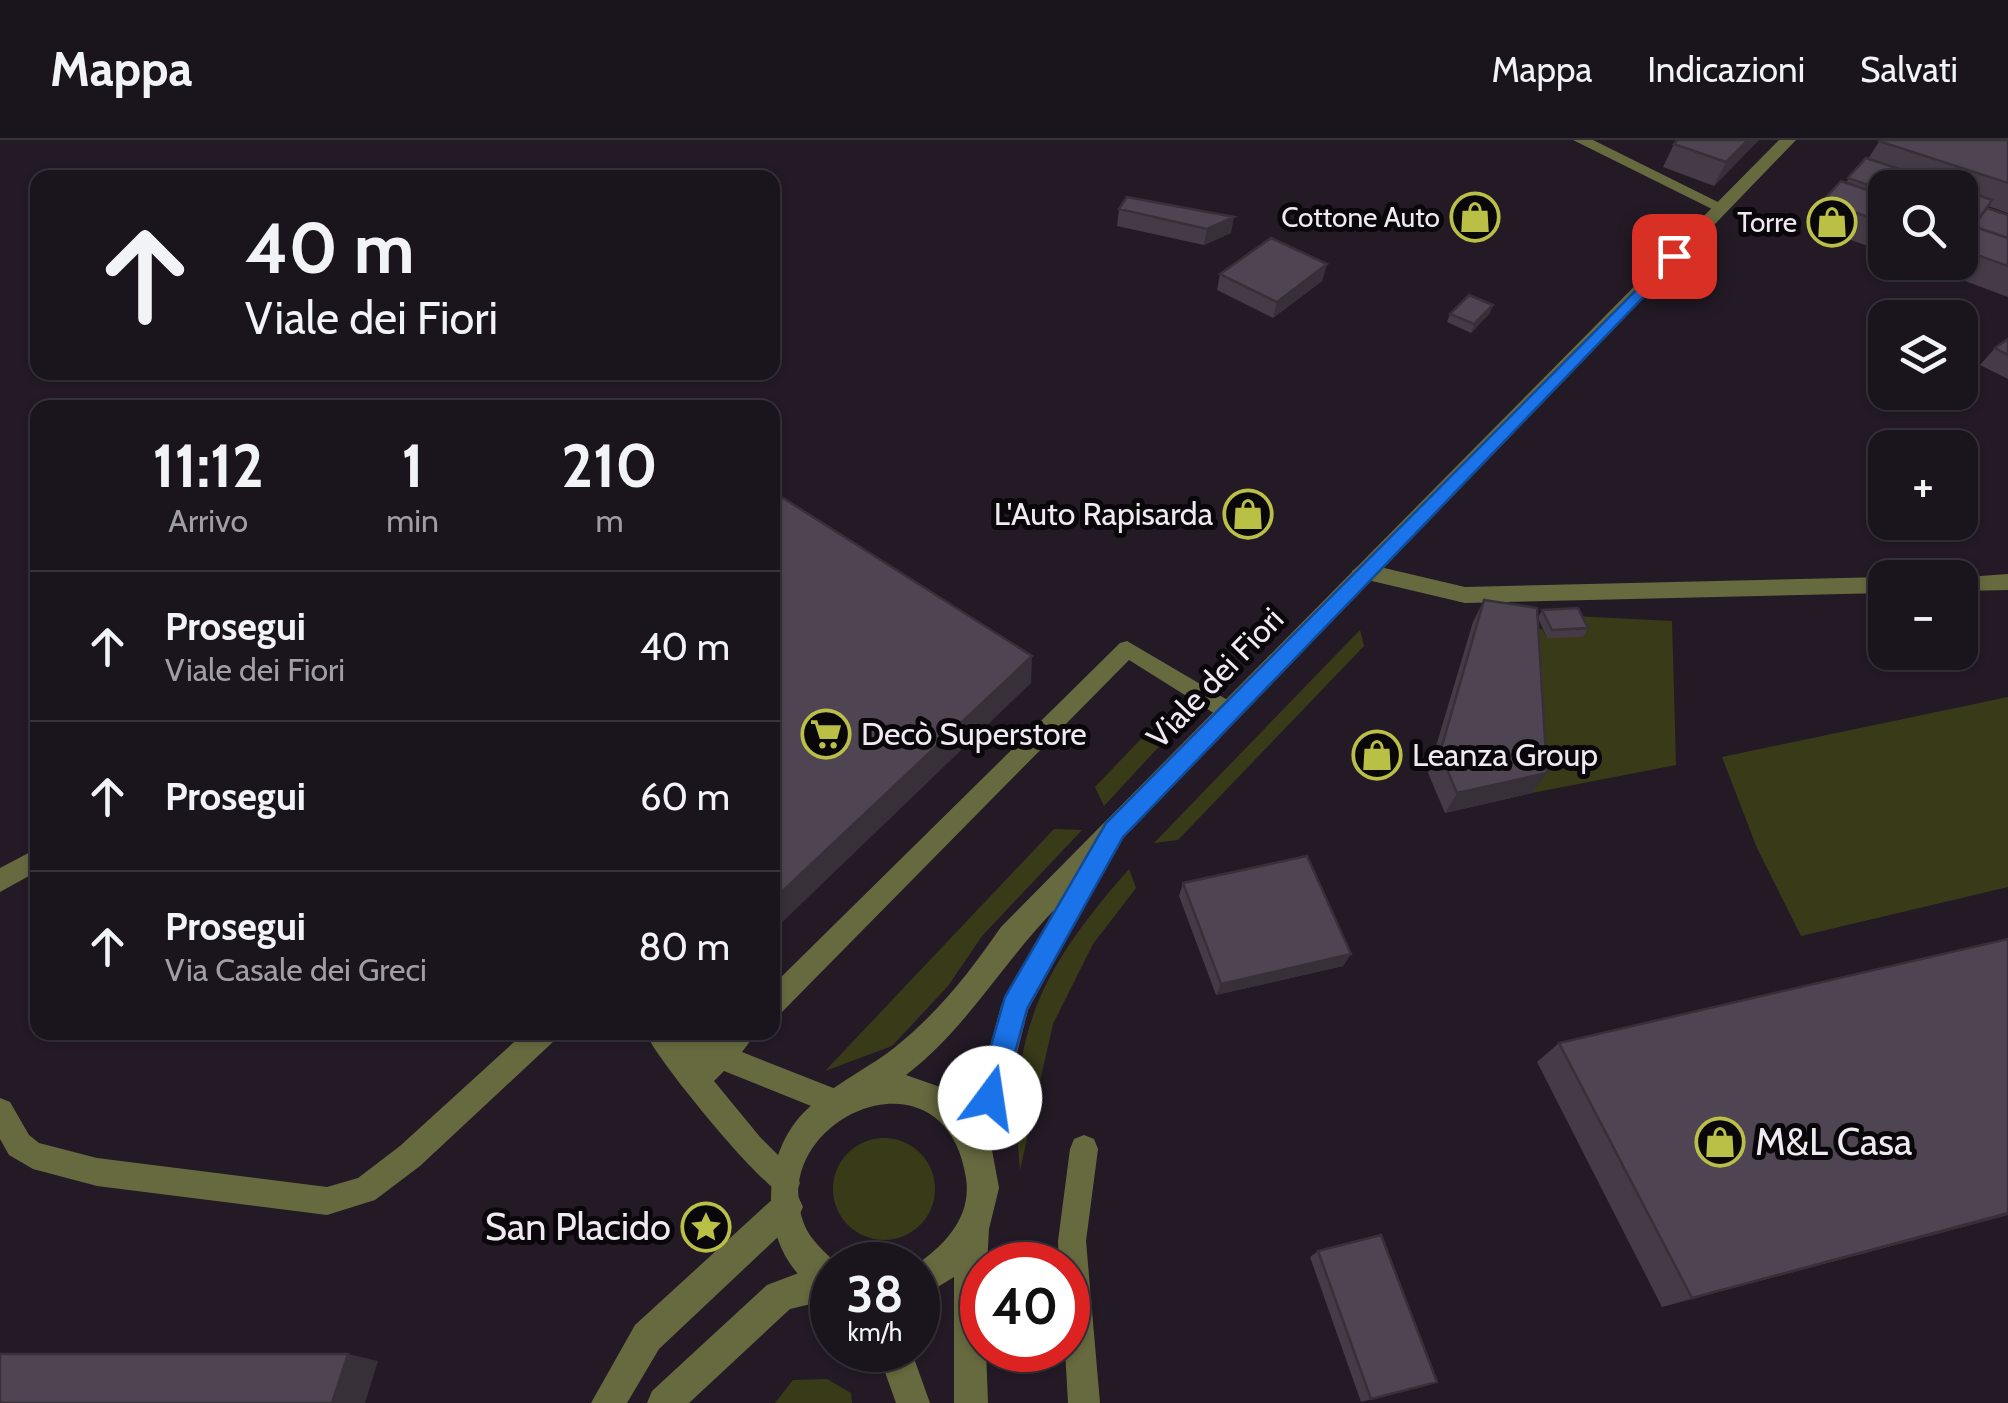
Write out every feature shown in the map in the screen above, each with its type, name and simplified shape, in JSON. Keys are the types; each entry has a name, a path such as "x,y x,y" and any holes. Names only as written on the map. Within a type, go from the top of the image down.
{"street":[{"path":"1581,140 1722,208"},
{"name":"Viale dei Fiori","path":"1114,830 1788,140"},
{"path":"1363,571 1466,594 1868,585"},
{"path":"1978,583 2008,582"},
{"path":"810,1261 787,1220 786,1195 795,1149 812,1123 912,1056 940,1030 973,993 1010,936 1114,830"},
{"path":"971,1403 968,1323 973,1230 983,1188 978,1150 1014,1006 1114,830"},
{"path":"846,1098 894,1087 928,1095 958,1118 978,1150"},
{"path":"608,1403 647,1337 786,1195"},
{"path":"940,1268 954,1258 973,1230"},
{"path":"664,1403 778,1297 810,1285"},
{"path":"902,1372 913,1403"}],"lane":[{"path":"780,996 1127,649 1228,711"},
{"path":"0,881 30,863"},
{"path":"0,1112 19,1145 33,1155 97,1172 327,1201 365,1190 410,1156 536,1040"},
{"path":"664,1040 786,1195"},
{"path":"689,1040 720,1056 846,1098"},
{"path":"696,1080 736,1040"},
{"path":"1084,1149 1072,1241 1084,1403"}],"green space":[{"path":"1573,616 1672,621 1676,765 1532,793 1524,631 1542,629 1547,638"},
{"path":"1360,630 1364,646 1178,840 1154,843"},
{"path":"2008,697 2008,887 1801,936 1757,848 1722,757"},
{"path":"1163,716 1179,725 1104,806 1095,787"},
{"path":"1054,829 1082,830 982,936 948,986 892,1046 825,1071"},
{"path":"1129,869 1136,888 1093,944 1053,1024 1020,1170 1019,1080 1025,1042 1037,1006 1073,939"},
{"path":"884,1138 903,1142 920,1153 931,1170 935,1189 931,1208 920,1225 903,1236 884,1240 865,1236 848,1225 837,1208 833,1189 837,1170 848,1153 865,1142"},
{"path":"827,1379 851,1393 852,1403 775,1403 793,1380"}],"building":[{"path":"1678,140 1748,140 1726,162 1674,144"},
{"path":"2008,140 2008,183 1978,170 1879,141"},
{"path":"1866,158 1902,170 1868,170 1868,185 1848,178"},
{"path":"1841,181 1868,190 1868,217 1823,201"},
{"path":"1978,195 1992,200 1978,221"},
{"path":"1127,197 1234,217 1207,229 1119,209"},
{"path":"1987,208 2008,215 2008,238 1978,228 1978,220"},
{"path":"1978,228 2008,238 2008,266 1978,255"},
{"path":"1271,238 1327,264 1277,302 1220,274"},
{"path":"1469,295 1493,305 1474,324 1450,314"},
{"path":"2008,339 2008,355 1995,348"},
{"path":"780,496 1032,656 780,893"},
{"path":"1484,600 1537,608 1547,773 1457,793 1440,753"},
{"path":"1578,608 1588,628 1552,630 1542,610"},
{"path":"1307,856 1351,954 1221,984 1183,883"},
{"path":"2008,939 2008,1213 1692,1298 1559,1043"},
{"path":"1381,1235 1437,1382 1371,1399 1318,1251"},
{"path":"0,1354 348,1354 332,1403 0,1403"}],"place":[{"name":"Cottone Auto","path":"1475,217"},
{"name":"Torre","path":"1832,222"},
{"name":"L'Auto Rapisarda","path":"1248,514"},
{"name":"Decò Superstore","path":"826,734"},
{"name":"Leanza Group","path":"1377,755"},
{"name":"M&L Casa","path":"1720,1142"},
{"name":"San Placido","path":"706,1227"}],"route":[{"path":"990,1098 1014,1006 1114,830 1674,256"}]}
